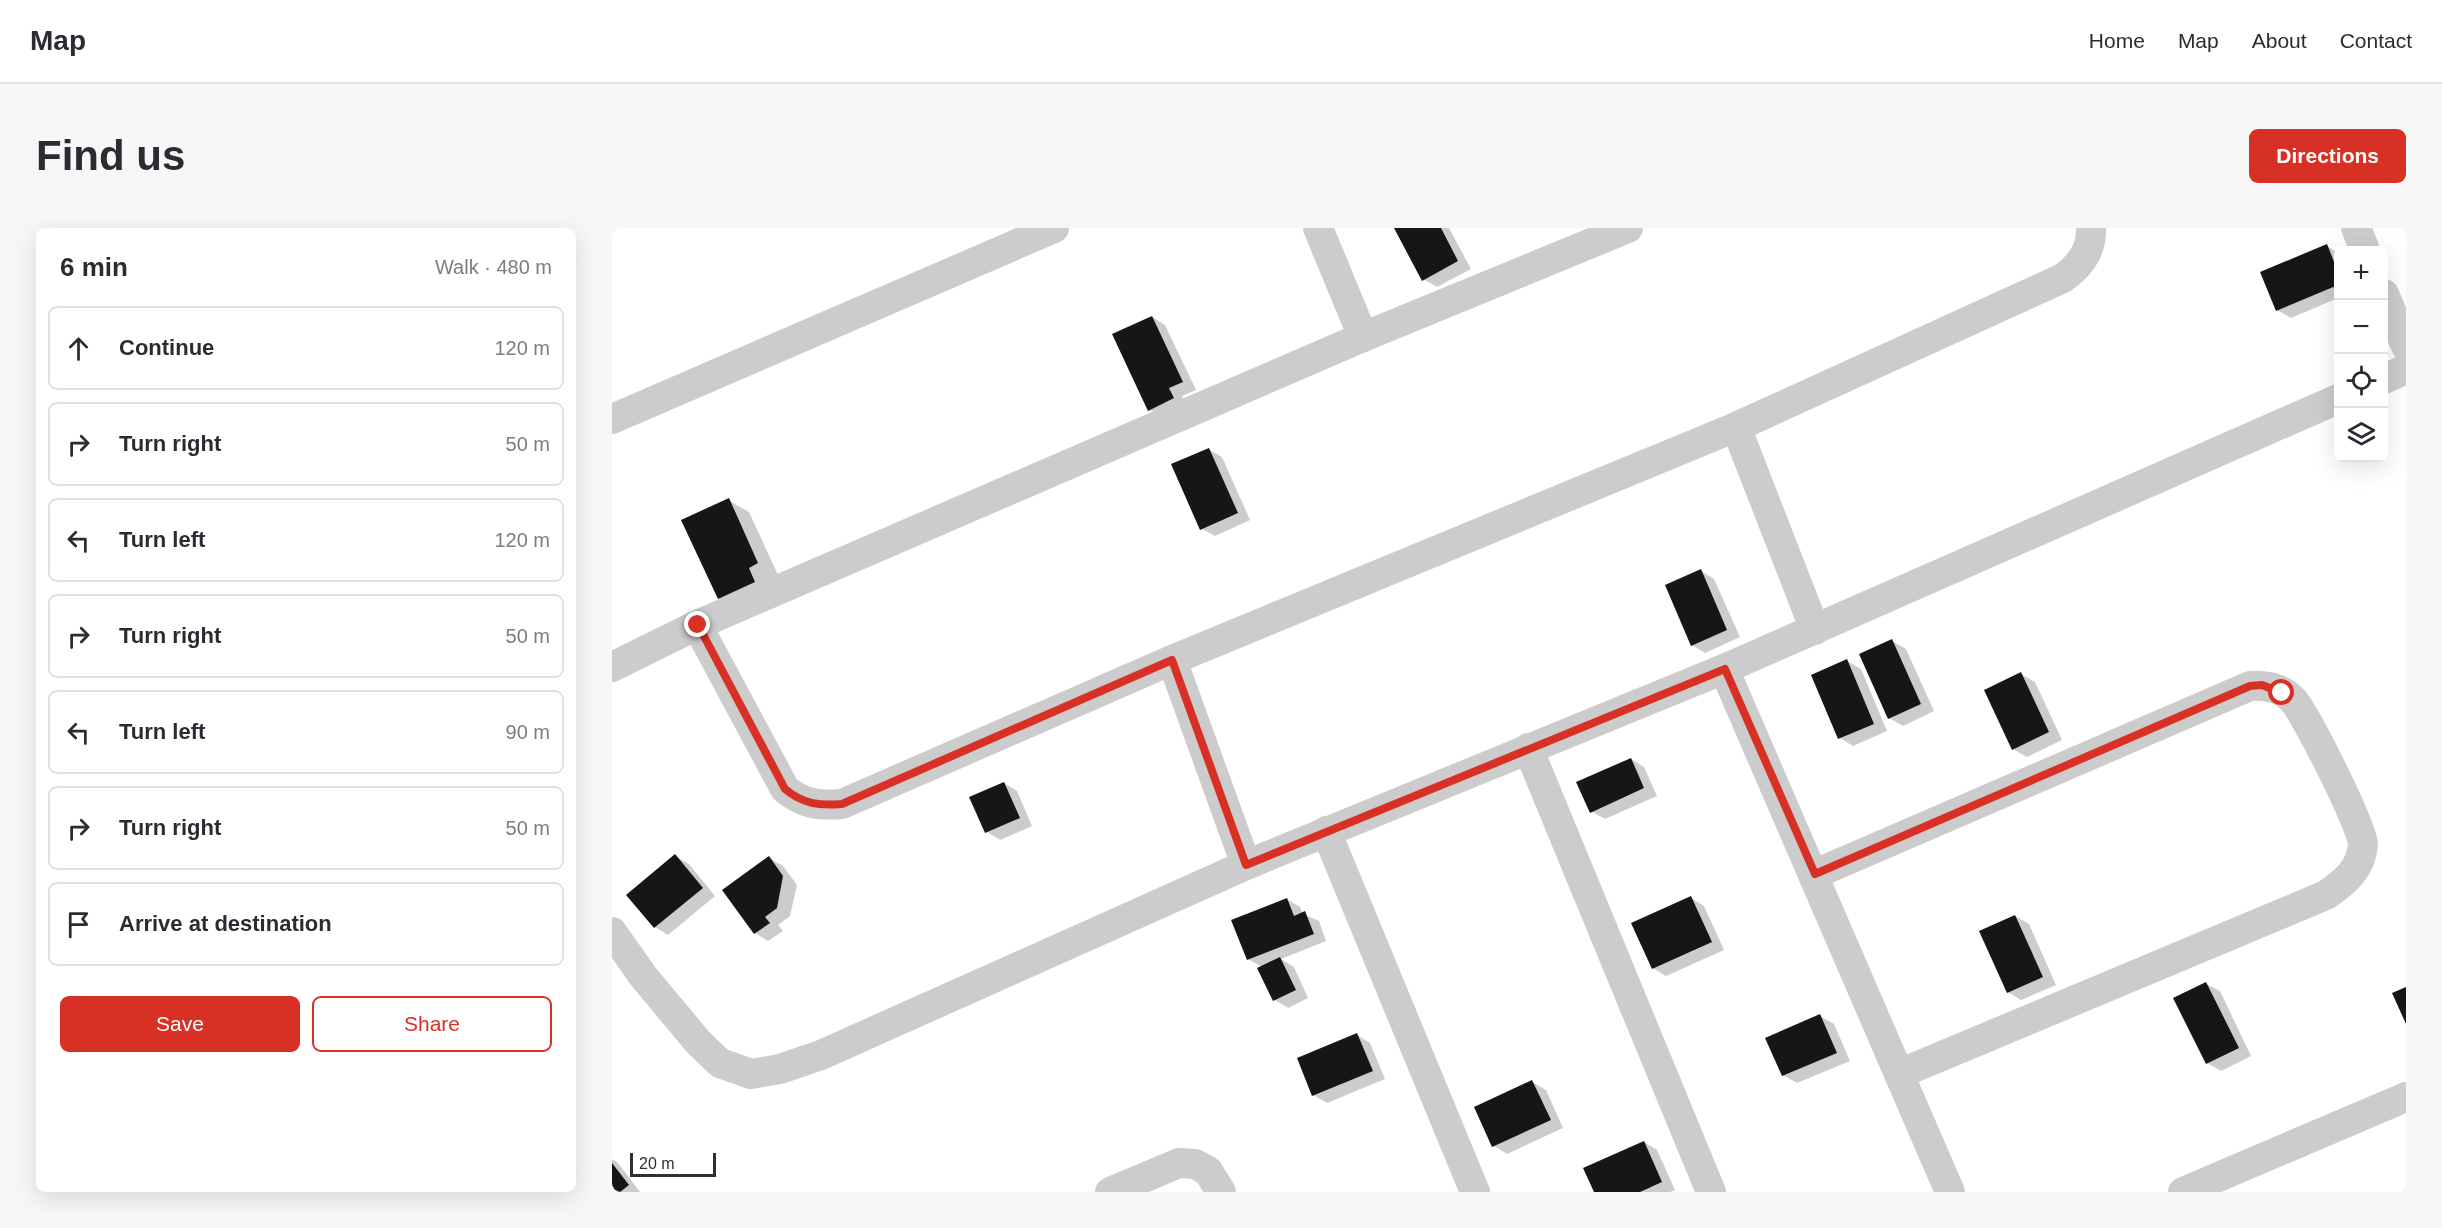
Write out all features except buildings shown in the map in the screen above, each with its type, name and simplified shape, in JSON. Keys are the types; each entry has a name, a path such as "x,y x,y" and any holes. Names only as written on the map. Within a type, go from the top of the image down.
{"street":[{"path":"612,419 1054,228"},
{"path":"1318,228 1363,338"},
{"path":"612,667 698,625 1363,338 1629,228"},
{"path":"698,625 785,789 797,799 825,806 842,804 1172,660 1736,427 2063,278 2083,260 2088,248 2091,228"},
{"path":"2356,228 2363,246"},
{"path":"2387,300 2406,346"},
{"path":"2388,377 2406,369"},
{"path":"612,932 643,976 698,1042 720,1063 750,1074 780,1069 821,1055 1326,831 1725,669 2334,401"},
{"path":"1736,427 1815,630"},
{"path":"1172,660 1246,865"},
{"path":"1725,669 1950,1192"},
{"path":"1815,874 2250,686 2273,687 2293,700 2326,757 2357,824 2363,842 2360,861 2346,881 2326,895 1899,1074"},
{"path":"1528,748 1711,1192"},
{"path":"1326,831 1475,1192"},
{"path":"2183,1192 2406,1097"},
{"path":"1110,1192 1179,1163 1195,1164 1208,1171 1221,1192"}],"route":[{"path":"698,625 785,789 797,799 825,806 842,804 1172,660 1246,865 1725,669 1815,874 2250,686 2273,687 2282,693"}]}
